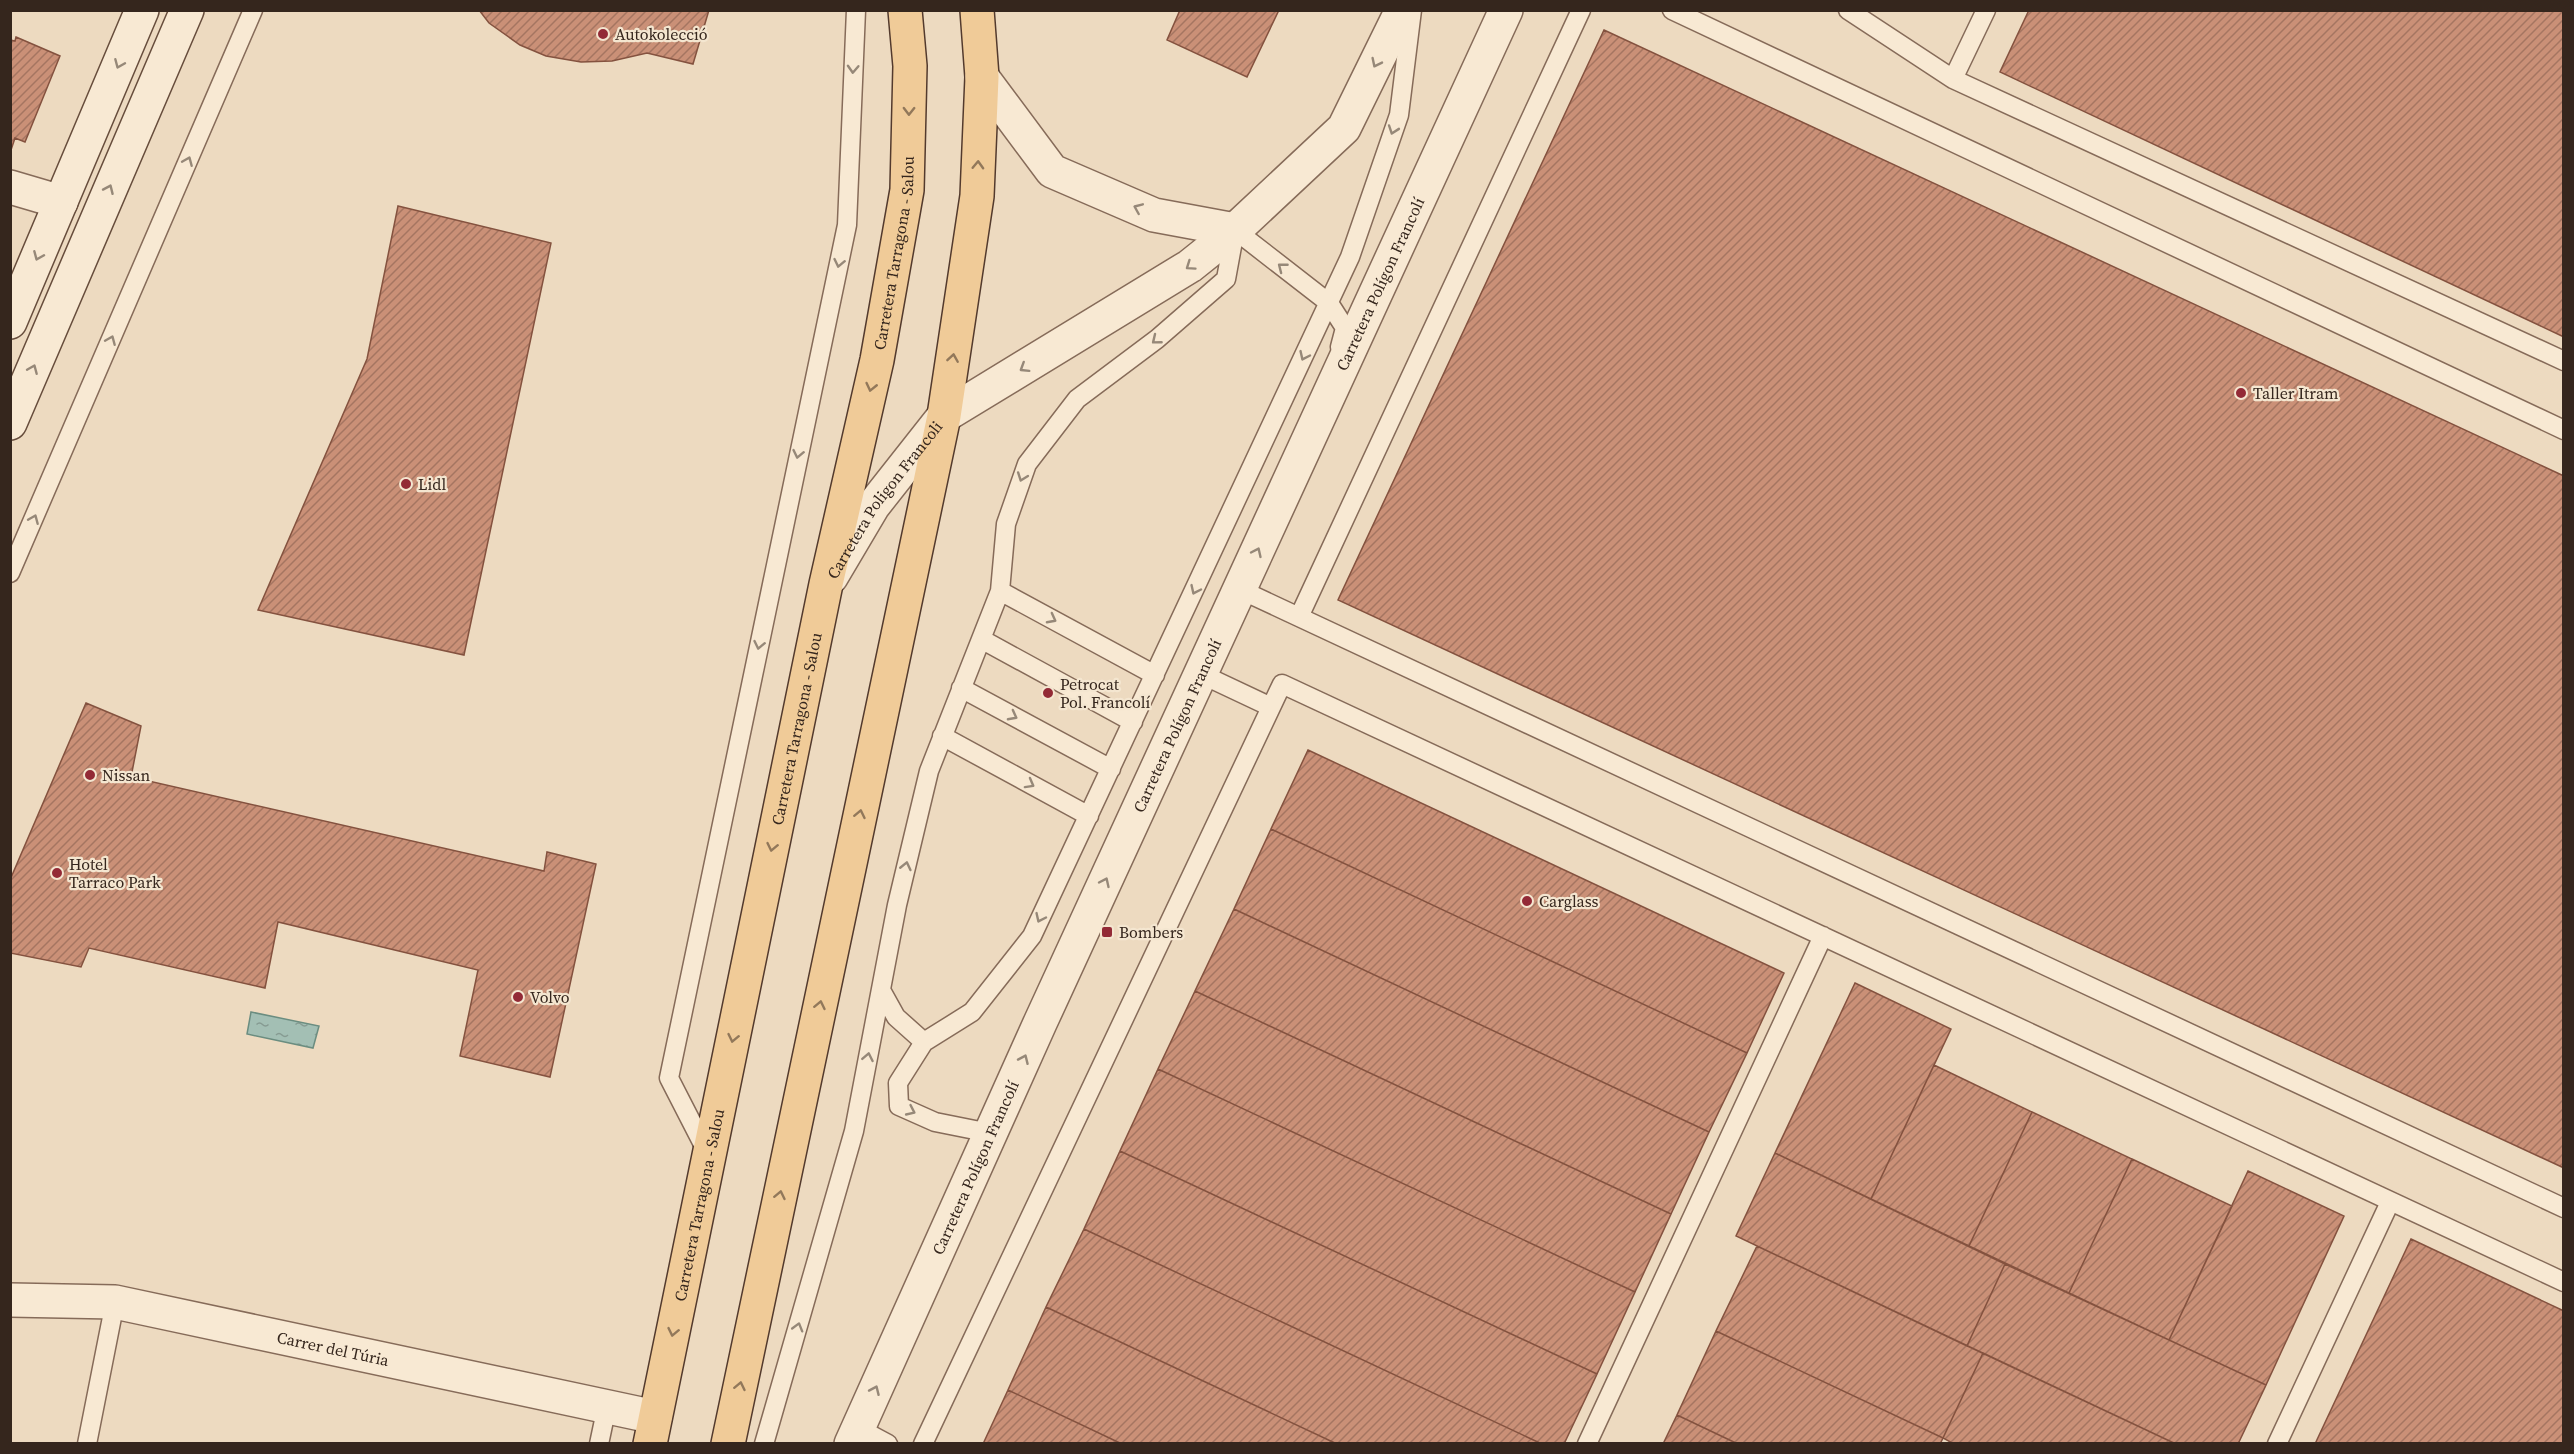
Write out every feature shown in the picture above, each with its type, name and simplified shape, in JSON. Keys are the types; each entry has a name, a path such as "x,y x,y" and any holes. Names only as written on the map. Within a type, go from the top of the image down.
{"main road":[{"name":"Carretera Tarragona - Salou","path":"653,1430 826,584 878,360 907,190 910,66 905,10"},
{"path":"728,1443 944,416 977,196 982,78 977,10"}],"street":[{"path":"10,322 142,10"},
{"path":"10,423 187,10"},
{"path":"944,416 1190,266 1235,230 1344,128 1402,10"},
{"name":"Carretera Polígon Francolí","path":"855,1436 990,1133 1506,10"},
{"path":"982,78 1052,171 1154,215 1235,230"},
{"path":"10,187 61,202"},
{"name":"Carretera Poligon Francoli","path":"826,584 873,506 944,416"},
{"name":"Carrer del Túria","path":"10,1300 115,1302 607,1406 653,1430"}],"lane":[{"path":"10,573 253,10"},
{"path":"709,1155 669,1078 847,225 856,10"},
{"path":"990,1133 935,1122 899,1106 898,1083 924,1042 972,1012 1032,936 1350,257 1399,115 1412,10"},
{"path":"1299,617 1581,10"},
{"path":"1672,10 2564,429"},
{"path":"1848,10 1953,79 2564,361"},
{"path":"1953,79 1986,10"},
{"path":"764,1443 854,1131 902,883 929,771 1000,591 1006,524 1027,464 1077,399 1157,339 1226,279 1235,230 1329,303 1345,328 1324,407"},
{"path":"1239,589 2564,1208"},
{"path":"1000,591 1155,675"},
{"path":"981,639 1133,722"},
{"path":"1201,674 1271,707"},
{"path":"923,1443 1282,684 2564,1282"},
{"path":"961,688 1111,769"},
{"path":"942,736 1089,816"},
{"path":"1587,1443 1823,936"},
{"path":"881,990 896,1017 924,1042"},
{"path":"2277,1443 2390,1202"},
{"path":"87,1443 115,1302"},
{"path":"599,1443 607,1406"},
{"path":"855,1436 888,1443"}],"water":[{"path":"251,1012 319,1026 313,1048 247,1034"}],"building":[{"name":"Autokolecció","path":"479,10 709,10 693,64 647,53 612,61 581,62 546,56 520,45 489,23"},
{"path":"1180,10 1279,10 1247,77 1167,40"},
{"path":"2029,10 2564,10 2564,337 2000,72"},
{"path":"1604,30 2564,476 2564,1168 1338,600"},
{"path":"16,37 60,56 25,142 15,138 11,150 10,40 15,41"},
{"name":"Lidl","path":"398,206 551,243 464,655 258,610 367,359"},
{"path":"86,703 141,726 131,777 544,871 547,852 596,864 550,1077 460,1056 478,970 278,922 265,988 89,948 81,967 10,953 10,880"},
{"name":"Carglass","path":"1308,750 1784,973 1747,1053 1271,829"},
{"path":"1271,829 1747,1053 1709,1132 1234,909"},
{"path":"1234,909 1709,1132 1671,1214 1195,991"},
{"path":"1855,983 1951,1029 1871,1199 1775,1153"},
{"path":"1195,991 1671,1214 1635,1292 1158,1069"},
{"path":"1934,1065 2032,1112 1969,1246 1871,1199"},
{"path":"1158,1069 1635,1292 1597,1374 1120,1151"},
{"path":"2032,1112 2132,1159 2069,1293 1969,1246"},
{"path":"1120,1151 1597,1374 1564,1444 1542,1444 1084,1229"},
{"path":"1775,1153 2005,1264 1967,1346 1736,1236"},
{"path":"2132,1159 2232,1206 2169,1340 2069,1293"},
{"path":"2248,1171 2344,1216 2266,1385 2169,1340"},
{"path":"1084,1229 1542,1444 1337,1444 1046,1307"},
{"path":"2411,1239 2564,1311 2564,1444 2315,1444"},
{"path":"1757,1246 1983,1353 1943,1438 1716,1331"},
{"path":"2005,1264 2266,1385 2238,1444 2176,1444 1967,1346"},
{"path":"1046,1307 1337,1444 1122,1444 1008,1390"},
{"path":"1716,1331 1943,1438 1940,1444 1738,1444 1677,1415"},
{"path":"1983,1353 2176,1444 1954,1444 1943,1438"},
{"path":"1008,1390 1122,1444 983,1444"},
{"path":"1677,1415 1738,1444 1663,1444"}],"place":[{"name":"Autokolecció","path":"603,34"},
{"name":"Taller Itram","path":"2241,393"},
{"name":"Lidl","path":"406,484"},
{"name":"Petrocat Pol. Francolí","path":"1048,693"},
{"name":"Nissan","path":"90,775"},
{"name":"Hotel Tarraco Park","path":"57,873"},
{"name":"Carglass","path":"1527,901"},
{"name":"Bombers","path":"1107,932"},
{"name":"Volvo","path":"518,997"}]}
